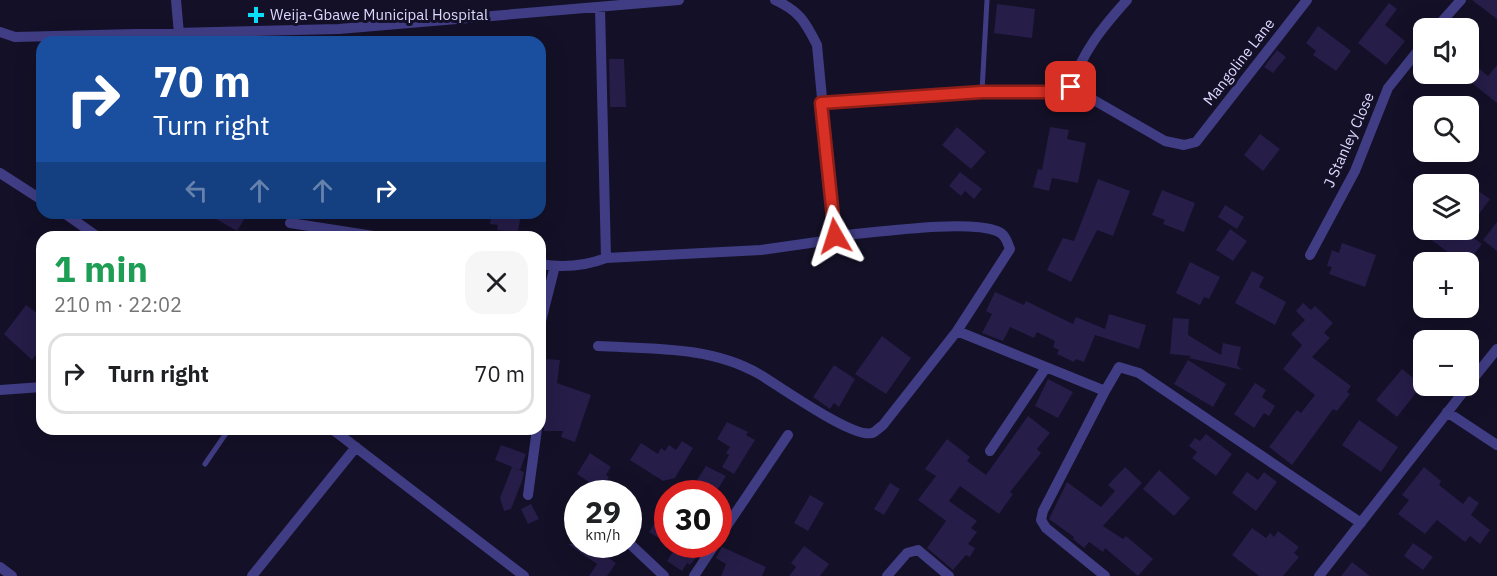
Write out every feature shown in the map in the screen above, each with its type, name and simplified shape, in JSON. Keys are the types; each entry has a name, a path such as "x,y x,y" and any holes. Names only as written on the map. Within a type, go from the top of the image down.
{"street":[{"path":"176,0 179,34"},
{"path":"70,36 339,29 678,0"},
{"path":"775,0 793,9 806,23 817,45 835,236"},
{"path":"821,103 982,92 1046,92 1071,87 1078,63 1091,42 1126,0"},
{"name":"Mangoline Lane","path":"1071,87 1165,141 1184,145 1196,142 1307,0"},
{"path":"1445,18 1461,0"},
{"path":"600,8 606,258"},
{"path":"0,32 15,37 36,37"},
{"name":"J Stanley Close","path":"1310,255 1355,171 1388,88 1413,57"},
{"path":"0,173 36,196"},
{"path":"72,219 90,231"},
{"path":"290,223 341,231"},
{"path":"546,265 588,264 606,258 761,250 824,242 835,236 951,227 978,227 999,232 1007,239 1010,249 957,331 883,425 872,433 861,433 809,407 760,375 729,359 679,351 598,346"},
{"path":"546,301 555,266"},
{"path":"957,331 1045,369 1105,391"},
{"path":"1479,371 1497,349"},
{"path":"1105,576 1046,528 1041,520 1043,511 1119,367 1139,373 1361,523"},
{"path":"990,451 1045,369"},
{"path":"0,390 36,387"},
{"path":"1319,576 1459,396"},
{"path":"1447,412 1497,445"},
{"path":"340,435 524,576"},
{"path":"528,495 536,435"},
{"path":"732,518 788,435"},
{"path":"252,576 356,447"},
{"path":"887,576 907,553 918,550 949,576"},
{"path":"642,555 664,576"},
{"path":"694,576 706,558"},
{"path":"0,567 12,576"}],"lane":[{"path":"982,92 987,0"},
{"path":"205,464 225,435"}],"building":[{"path":"1472,0 1497,0 1497,19"},
{"path":"1389,3 1397,9 1385,25 1405,41 1386,65 1358,43"},
{"path":"997,4 1035,9 1032,38 994,33"},
{"path":"1318,26 1351,51 1336,71 1313,55 1316,51 1306,43"},
{"path":"1277,50 1286,57 1273,73 1264,67"},
{"path":"609,59 624,59 626,107 610,107"},
{"path":"1497,65 1497,103 1473,84 1479,84 1479,68 1488,76"},
{"path":"957,127 986,152 971,169 942,145"},
{"path":"1050,127 1069,130 1067,139 1086,143 1078,183 1052,178 1049,191 1033,187 1038,169 1042,170"},
{"path":"1260,134 1280,149 1263,171 1244,155"},
{"path":"960,172 982,189 974,199 965,191 961,196 949,186"},
{"path":"1098,179 1130,191 1113,236 1097,230 1071,282 1047,270 1063,238 1074,241"},
{"path":"1162,190 1195,203 1184,232 1163,224 1165,220 1152,215"},
{"path":"1479,192 1490,199 1479,214"},
{"path":"1225,205 1244,217 1237,229 1218,217"},
{"path":"216,219 244,219 237,231"},
{"path":"491,219 520,219 518,231 497,230 498,225 490,224"},
{"path":"1497,222 1497,251 1483,240"},
{"path":"1230,229 1247,241 1233,261 1216,250"},
{"path":"1431,240 1477,240 1482,244 1476,252 1448,252"},
{"path":"1342,243 1376,255 1365,287 1329,274 1332,267 1327,266 1332,250 1339,253"},
{"path":"1190,262 1220,277 1209,299 1204,297 1200,305 1176,293"},
{"path":"1252,271 1264,277 1259,287 1286,302 1275,325 1235,303"},
{"path":"995,292 1024,305 1026,301 1073,324 1076,317 1105,329 1109,314 1146,325 1139,349 1095,335 1084,362 1076,359 1074,362 1057,354 1059,350 1053,347 1055,341 1037,332 1034,338 1010,327 1003,341 982,333 992,314 986,311"},
{"path":"1303,303 1311,310 1315,306 1333,323 1324,333 1330,338 1312,357 1351,386 1347,392 1350,394 1337,411 1333,409 1292,465 1269,447 1297,410 1301,413 1315,395 1283,369 1302,345 1291,334 1305,320 1296,311"},
{"path":"26,305 36,312 36,355 32,360 4,334"},
{"path":"1173,318 1189,319 1188,335 1221,355 1223,343 1241,347 1237,365 1242,370 1189,358 1191,356 1170,354"},
{"path":"882,336 911,358 886,394 855,374"},
{"path":"546,359 560,360 557,383 591,395 575,442 561,437 563,431 546,431"},
{"path":"1188,360 1226,384 1213,407 1174,384"},
{"path":"834,365 855,379 839,407 834,403 830,409 813,397"},
{"path":"1402,369 1413,378 1413,396 1397,417 1376,400"},
{"path":"1048,379 1073,392 1058,418 1035,406"},
{"path":"1255,383 1266,390 1262,397 1275,406 1269,416 1264,413 1254,428 1234,414"},
{"path":"1028,416 1050,433 1037,449 1041,453 1010,492 1013,494 999,514 960,486 949,501 977,521 971,528 977,532 968,544 975,548 970,557 966,555 953,570 927,548 946,521 918,500 936,476 925,469 947,439 970,457 967,461 986,475"},
{"path":"1359,420 1398,447 1381,472 1342,445"},
{"path":"727,422 748,432 746,435 755,440 734,474 722,467 729,455 726,453 730,447 717,439"},
{"path":"1206,434 1232,454 1216,476 1192,458 1197,452 1189,446 1195,438 1200,441"},
{"path":"682,441 693,448 675,478 667,480 661,480 630,460 641,443 658,454 661,448 665,451 669,445 676,450"},
{"path":"501,445 526,454 520,470 495,460"},
{"path":"590,453 611,467 606,475 609,477 607,480 586,480 577,474"},
{"path":"706,466 726,476 724,480 697,480"},
{"path":"512,467 524,472 511,509 504,511 500,498"},
{"path":"1125,467 1142,483 1103,526 1123,539 1126,536 1153,559 1138,576 1105,548 1103,552 1089,542 1084,548 1073,539 1074,537 1049,519 1067,482 1101,507 1115,491 1108,485"},
{"path":"1424,467 1441,481 1439,485 1463,504 1469,496 1479,503 1471,515 1490,530 1480,544 1470,536 1465,542 1437,520 1425,534 1398,514 1409,500 1402,495"},
{"path":"1159,470 1190,498 1174,516 1143,489"},
{"path":"1247,472 1258,480 1264,472 1277,482 1256,511 1232,493"},
{"path":"890,483 900,489 884,515 874,509"},
{"path":"810,495 824,503 808,531 794,523"},
{"path":"531,504 539,519 528,524 521,509"},
{"path":"654,524 654,535 649,532"},
{"path":"1252,528 1266,538 1270,533 1274,537 1278,531 1299,547 1294,553 1299,557 1283,576 1259,576 1232,555"},
{"path":"1413,543 1433,557 1423,570 1404,556"},
{"path":"804,546 829,564 820,576 789,576 796,567 791,563"},
{"path":"732,552 766,567 762,576 721,576 726,564 716,558 732,558"},
{"path":"588,558 608,558 616,563 607,576 589,576 597,564"},
{"path":"669,558 696,558 690,565 687,563 682,571 667,561"},
{"path":"1352,562 1370,576 1341,576"}],"place":[{"name":"Weija-Gbawe Municipal Hospital","path":"256,15"}],"route":[{"path":"835,236 821,103 982,92 1046,92 1071,87"}]}
